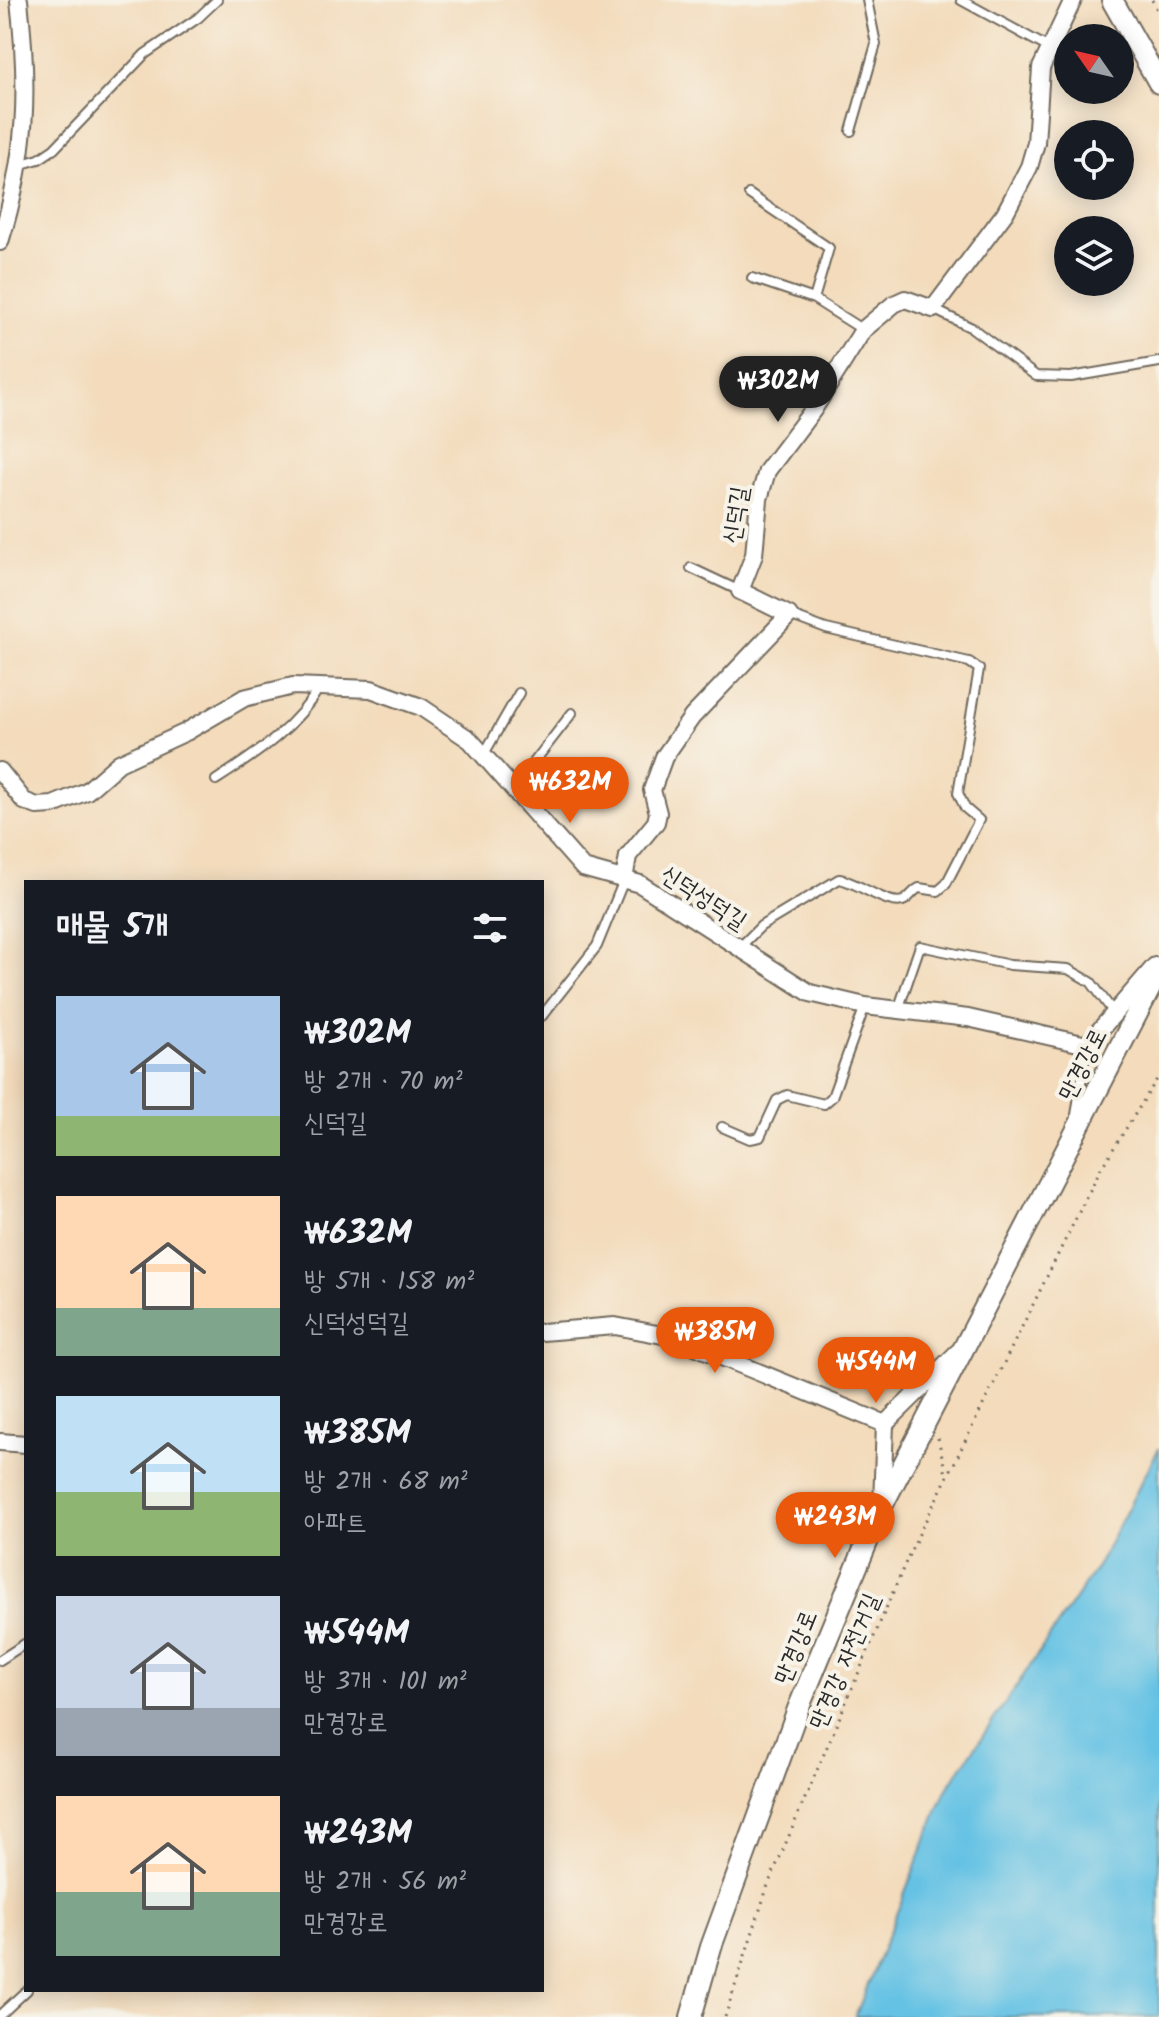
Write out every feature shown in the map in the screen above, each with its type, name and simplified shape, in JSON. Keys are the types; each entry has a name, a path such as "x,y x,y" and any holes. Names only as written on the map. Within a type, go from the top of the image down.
{"street":[{"path":"0,242 22,164 26,84 19,0"},
{"path":"933,309 1005,213 1029,167 1038,125 1039,82 1049,48 1073,0"},
{"path":"1112,0 1159,83"},
{"name":"신덕길","path":"740,591 754,555 759,499 767,471 813,410 863,330 894,304 905,299 933,309"},
{"path":"624,880 628,856 656,822 658,813 652,790 664,757 692,717 789,615 740,591"},
{"name":"신덕성덕길","path":"0,771 24,801 37,806 53,805 87,791 119,763 186,732 244,698 266,691 321,685 371,689 421,707 484,754 583,868 654,892 810,993 865,1006 968,1018 1087,1045"},
{"path":"1087,1045 1159,962"},
{"name":"만경강로","path":"691,2017 711,1947 793,1723 882,1506 932,1415 964,1345 1159,971"},
{"path":"544,1332 615,1326 673,1337 885,1424"},
{"path":"882,1506 885,1424 964,1345"},
{"path":"0,1442 24,1444"}],"lane":[{"path":"22,164 39,159 54,149 145,54 198,18 217,0"},
{"path":"851,131 876,44 867,0"},
{"path":"961,0 1049,48"},
{"path":"749,194 829,248 814,299"},
{"path":"752,278 814,299 863,330"},
{"path":"933,309 972,328 1036,376 1071,377 1159,362"},
{"path":"691,568 740,591"},
{"path":"739,948 761,926 839,879 853,881 893,903 905,900 919,888 938,891 946,884 979,820 965,808 958,793 958,778 979,669 969,662 826,629 789,615"},
{"path":"216,780 283,733 306,711 321,685"},
{"path":"484,754 519,693"},
{"path":"514,788 572,713"},
{"path":"544,1013 597,946 624,880"},
{"path":"898,1010 920,946 1010,965 1068,969 1091,982 1115,1014"},
{"path":"722,1127 750,1139 760,1137 777,1100 787,1095 824,1104 832,1097 865,1006"},
{"path":"1071,1142 1087,1045"},
{"path":"0,1660 24,1644"},
{"path":"0,2015 25,1992"}],"path":[{"path":"1152,0 1159,14"},
{"name":"만경강 자전거길","path":"725,2017 768,1885 911,1550 1100,1170 1159,1076"},
{"path":"932,1415 947,1476"}],"water":[{"path":"1159,1448 1159,2017 855,2017 945,1792 1100,1562"}]}
